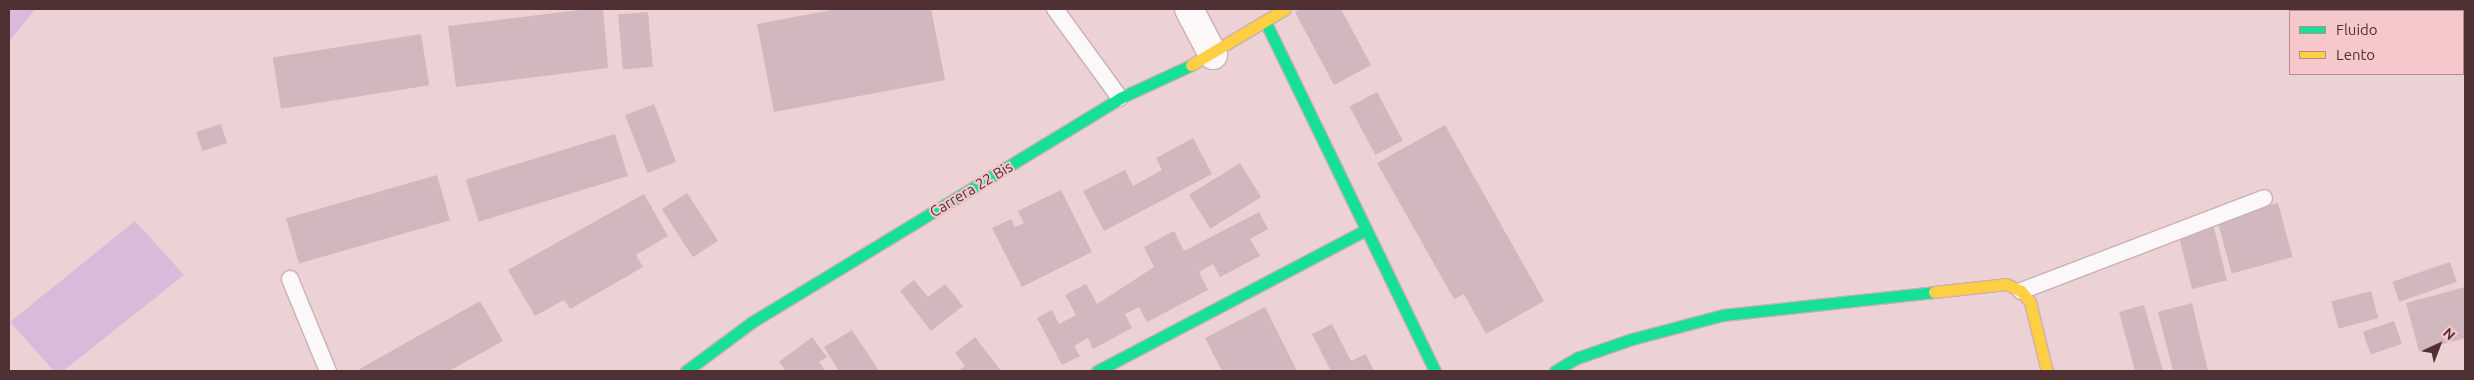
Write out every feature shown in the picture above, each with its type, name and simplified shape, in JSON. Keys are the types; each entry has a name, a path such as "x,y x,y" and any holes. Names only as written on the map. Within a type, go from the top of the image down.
{"street":[{"path":"1189,9 1213,55"},
{"name":"Carrera 22 Bis","path":"686,371 752,322 1120,98 1213,55 1285,9"},
{"path":"1265,21 1436,371"},
{"path":"1097,371 1366,230"},
{"path":"1555,371 1577,358 1632,339 1723,315 2006,284 2021,291 2030,302 2047,371"}],"lane":[{"path":"1056,9 1120,98"},
{"path":"2021,291 2264,198"},
{"path":"290,280 328,371"}],"shaded area":[{"path":"9,9 35,9 9,42"},
{"path":"135,221 184,275 63,371 54,371 10,322"}],"building":[{"path":"587,9 603,9 608,68 456,87 448,26"},
{"path":"837,9 931,9 945,80 774,112 757,24"},
{"path":"1301,9 1341,9 1371,65 1334,85 1295,12"},
{"path":"648,12 653,67 623,69 618,15"},
{"path":"421,34 429,85 281,109 273,57"},
{"path":"1377,92 1403,141 1375,155 1350,107"},
{"path":"654,104 676,162 647,173 625,115"},
{"path":"221,124 227,143 202,151 196,132"},
{"path":"1445,125 1544,301 1486,334 1464,294 1454,299 1377,163"},
{"path":"615,134 628,176 479,222 466,180"},
{"path":"1193,138 1212,174 1104,231 1083,191 1125,170 1133,186 1162,170 1156,158"},
{"path":"1240,163 1261,197 1210,229 1189,195"},
{"path":"437,175 450,220 299,263 286,218"},
{"path":"1061,190 1092,252 1022,287 992,228 1011,219 1015,227 1024,223 1018,211"},
{"path":"687,193 718,241 693,257 662,209"},
{"path":"644,194 668,236 636,255 643,267 570,309 564,300 535,316 508,270"},
{"path":"2278,203 2292,257 2232,273 2217,219"},
{"path":"1259,212 1268,229 1250,239 1260,256 1220,277 1213,264 1199,272 1208,290 1147,322 1139,307 1125,314 1132,328 1093,349 1088,338 1074,346 1080,356 1062,365 1037,318 1052,310 1059,324 1076,315 1065,295 1086,284 1097,304 1154,267 1144,247 1174,231 1184,251"},
{"path":"2213,224 2227,280 2192,289 2178,233"},
{"path":"2450,262 2457,282 2399,302 2392,282"},
{"path":"914,280 928,297 945,284 963,306 931,331 900,291"},
{"path":"2465,287 2465,338 2419,351 2406,303"},
{"path":"2371,291 2378,318 2339,329 2331,302"},
{"path":"480,301 503,341 449,371 356,371"},
{"path":"2192,303 2208,371 2173,371 2158,312"},
{"path":"2144,305 2163,371 2135,371 2119,312"},
{"path":"1265,307 1297,371 1222,371 1205,338"},
{"path":"2394,321 2402,344 2371,354 2363,332"},
{"path":"1332,324 1351,361 1366,354 1374,371 1331,371 1312,334"},
{"path":"852,330 879,371 839,371 824,347"},
{"path":"812,337 827,357 819,362 826,371 786,371 779,362"},
{"path":"975,337 1001,371 958,371 965,366 955,353"}],"traffic: fast":[{"path":"1265,21 1435,371"},
{"path":"686,371 752,322 1120,98 1191,65"},
{"path":"1097,371 1366,230"},
{"path":"1555,371 1577,358 1632,339 1723,315 1934,292"}],"traffic: slow":[{"path":"1191,65 1285,9"},
{"path":"1934,292 2006,284 2021,291 2030,302 2047,371"}]}
